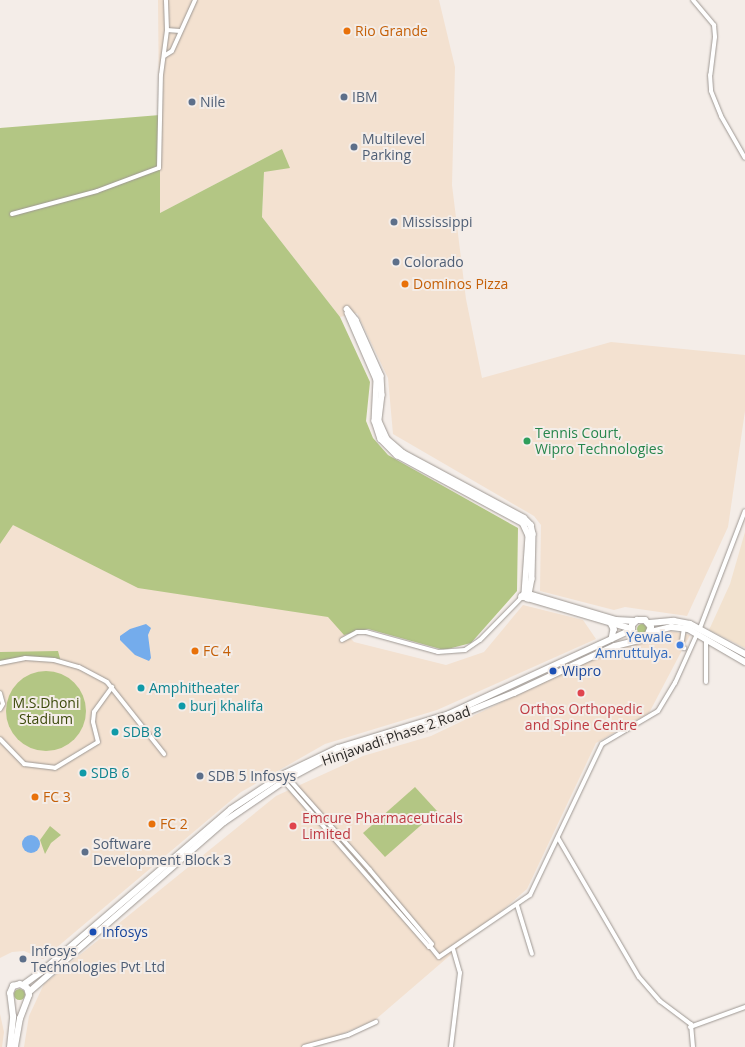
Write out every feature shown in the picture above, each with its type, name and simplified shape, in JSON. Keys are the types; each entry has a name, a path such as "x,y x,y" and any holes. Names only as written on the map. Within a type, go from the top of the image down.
{"main road":[{"path":"745,654 698,631 674,621 649,623 642,619 635,621 631,630 638,639 646,638 651,632 671,627 698,631 706,639 745,662"},
{"path":"649,623 651,632"},
{"name":"Hinjawadi Phase 2 Road","path":"23,985 109,917 229,818 284,778 338,748 449,714 631,630"},
{"name":"Hinjawadi Phase 2 Road","path":"284,778 340,753 451,719 615,646 638,639"},
{"name":"Hinjawadi Phase 2 Road","path":"29,992 109,917"},
{"path":"10,1047 13,1021 12,988 23,985 29,992 25,1001 15,1047"},
{"path":"12,1000 18,1003 25,1001"}],"street":[{"path":"12,214 97,191 159,168 161,75 167,30 166,0"},
{"path":"164,56 172,51 195,0"},
{"path":"693,0 714,25 716,37 710,76 711,90 721,116 745,158"},
{"path":"167,30 180,31"},
{"path":"342,640 357,632 366,632 431,650 449,653 461,651 476,644 526,596 527,530 520,521 397,455 385,444 375,421 378,380 364,341 348,310"},
{"path":"284,778 380,892 440,958 530,895 602,744 658,712 675,683 698,631 745,511"},
{"path":"526,596 616,620 635,621"},
{"path":"526,596 631,630"},
{"path":"611,623 614,629 612,639"},
{"path":"684,628 681,646 684,648"},
{"path":"706,639 706,682"},
{"path":"0,663 25,658 54,660 79,667 112,687 164,754"},
{"path":"0,739 24,764 55,768 98,742 93,722 94,712 112,687"},
{"path":"0,693 3,704 0,709"},
{"path":"284,778 385,888 432,944 430,946"},
{"path":"558,838 639,977 660,1001 691,1024 690,1027 693,1047"},
{"path":"380,892 385,888"},
{"path":"517,904 532,954"},
{"path":"451,1047 460,973 453,949"},
{"path":"690,1027 745,1007"},
{"path":"304,1047 348,1035 376,1022"}],"shaded area":[{"path":"158,0 439,0 455,67 452,185 466,299 482,378 611,342 745,355 745,411 728,527 687,616 625,607 614,610 540,591 541,525 534,516 393,434 388,378 357,313 340,317 262,217 264,172 282,149 160,213"},
{"path":"0,518 329,615 354,642 446,665 484,652 523,605 583,620 596,639 437,710 325,744 241,792 43,959 24,951 12,952 0,958"},
{"path":"745,532 745,648 709,630 730,584"},
{"path":"670,631 690,635 649,713 596,743 527,889 375,1020 311,1047 24,1047 29,1016 44,984 276,796 363,756 431,736 601,655"},
{"path":"0,1014 4,1032 2,1047 0,1047"}],"green space":[{"path":"160,115 160,213 282,149 290,168 264,172 262,217 340,317 370,382 366,421 373,438 388,455 518,528 517,591 471,643 444,650 368,629 344,635 328,617 138,588 13,525 0,544 0,128"},
{"path":"640,624 644,624 647,629 644,634 640,634 637,631 637,627"},
{"path":"58,651 61,662 27,658 0,663 0,652"},
{"name":"M.S.Dhoni Stadium","path":"38,671 54,671 68,677 80,689 86,703 86,719 80,733 68,745 54,751 38,751 24,745 12,733 6,719 6,703 12,689 24,677"},
{"path":"415,787 437,811 385,857 363,833"},
{"path":"50,826 61,835 51,843 45,854 40,840"},
{"path":"19,988 23,990 25,994 23,998 19,1000 15,998 13,994 15,990"}],"water":[{"path":"146,624 151,628 148,635 151,658 149,661 135,655 120,640 120,636 130,629"},
{"path":"27,835 35,835 40,840 38,851 35,853 27,853 22,848 22,840"}],"place":[{"name":"Rio Grande","path":"347,31"},
{"name":"IBM","path":"344,97"},
{"name":"Nile","path":"192,102"},
{"name":"Multilevel Parking","path":"354,147"},
{"name":"Mississippi","path":"394,222"},
{"name":"Colorado","path":"396,262"},
{"name":"Dominos Pizza","path":"405,284"},
{"name":"Tennis Court, Wipro Technologies","path":"527,441"},
{"name":"Yewale Amruttulya.","path":"680,645"},
{"name":"FC 4","path":"195,651"},
{"name":"Wipro","path":"553,671"},
{"name":"Amphitheater","path":"141,688"},
{"name":"Orthos Orthopedic and Spine Centre","path":"581,693"},
{"name":"burj khalifa","path":"182,706"},
{"name":"SDB 8","path":"115,732"},
{"name":"SDB 6","path":"83,773"},
{"name":"SDB 5 Infosys","path":"200,776"},
{"name":"FC 3","path":"35,797"},
{"name":"FC 2","path":"152,824"},
{"name":"Emcure Pharmaceuticals Limited","path":"293,826"},
{"name":"Software Development Block 3","path":"85,852"},
{"name":"Infosys","path":"93,932"},
{"name":"Infosys Technologies Pvt Ltd","path":"23,959"}]}
